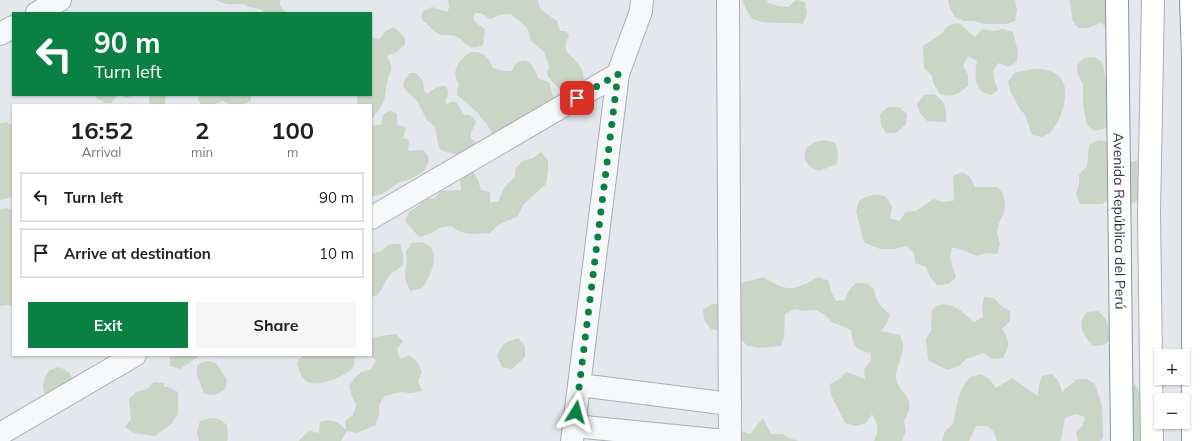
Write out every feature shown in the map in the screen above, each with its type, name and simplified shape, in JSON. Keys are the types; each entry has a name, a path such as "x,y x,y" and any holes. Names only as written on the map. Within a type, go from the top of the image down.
{"main road":[{"name":"Avenida República del Perú","path":"1117,0 1122,441"},
{"path":"1152,441 1149,213 1154,0"},
{"path":"1191,0 1193,58 1193,441"}],"street":[{"path":"39,12 60,0"},
{"path":"728,0 730,441"},
{"path":"643,4 618,74 573,434 725,441"},
{"path":"0,34 12,28"},
{"path":"372,217 618,74"},
{"path":"0,434 133,356"},
{"path":"580,385 730,404"}],"green space":[{"path":"216,0 280,0 280,5 285,12 264,12 260,9 248,7 244,4 227,4"},
{"path":"448,0 538,0 540,9 557,21 560,31 565,31 569,34 566,49 578,63 583,75 584,84 567,92 562,92 548,77 547,72 549,67 544,52 531,41 528,30 525,26 511,14 500,15 490,19 481,13 475,13 473,19 485,29 483,45 474,48 470,47 455,36 442,35 435,32 423,21 421,17 423,11 432,7 447,12 449,8"},
{"path":"742,0 767,0 768,3 788,7 796,0 805,2 807,13 803,24 761,22 751,17"},
{"path":"948,0 1015,0 1017,10 1015,21 1007,24 985,24 974,21 964,21 955,17"},
{"path":"1070,0 1118,0 1110,28 1100,23 1088,28 1078,28 1072,19"},
{"path":"959,23 975,37 982,29 993,31 1003,29 1013,32 1018,52 1017,62 1008,67 999,63 993,70 994,80 998,90 991,95 982,92 979,88 976,76 977,61 968,56 963,66 968,75 968,86 961,92 952,96 940,94 934,85 932,76 924,68 923,46 941,34 949,25"},
{"path":"394,27 405,38 405,44 397,52 387,56 391,70 386,86 384,100 372,120 372,104 358,104 357,96 372,96 372,37 379,39 386,31"},
{"path":"471,52 482,54 487,58 493,68 500,70 512,71 518,62 528,62 533,67 539,79 549,82 555,103 497,136 492,134 487,124 478,113 457,95 459,84 455,74 457,66 463,58"},
{"path":"1095,57 1103,63 1106,83 1114,90 1116,126 1094,131 1087,125 1083,104 1083,84 1078,75 1077,65 1085,58"},
{"path":"1034,69 1046,70 1056,74 1062,80 1065,92 1064,106 1056,125 1048,134 1042,137 1032,135 1025,114 1021,111 1011,93 1008,82 1014,73"},
{"path":"410,73 416,73 423,81 424,91 428,94 436,88 446,86 448,95 445,100 447,105 450,102 456,102 464,115 469,115 474,118 476,123 471,132 471,138 475,141 477,146 468,158 443,151 439,148 435,127 427,120 417,101 406,91 403,86 404,81"},
{"path":"934,94 944,103 946,122 927,121 920,113 917,104 924,95"},
{"path":"95,96 117,96 111,103 105,103 96,98"},
{"path":"150,96 166,96 165,104 150,104 149,98"},
{"path":"199,96 251,96 251,101 244,104 230,104 223,101 215,104 201,104 198,100"},
{"path":"888,107 899,107 907,114 906,124 896,133 886,133 881,125 880,114"},
{"path":"392,111 397,114 397,124 406,128 403,138 409,140 408,151 423,150 428,156 429,161 426,168 418,175 397,184 384,193 373,196 372,127 381,125 383,115"},
{"path":"7,122 12,125 12,197 0,200 0,123"},
{"path":"825,140 835,143 838,153 837,164 819,171 810,167 804,158 806,148 815,142"},
{"path":"1098,140 1108,142 1118,156 1124,160 1141,160 1143,192 1137,201 1128,206 1117,206 1108,200 1102,204 1080,204 1076,194 1079,184 1079,175 1087,166 1089,145"},
{"path":"541,152 548,160 546,184 523,205 518,216 498,225 490,233 469,234 458,231 450,226 439,228 430,234 419,237 405,221 409,212 418,206 424,199 435,198 441,191 461,190 460,180 463,169 473,171 481,190 490,192 490,203 499,201 509,182 515,177 516,167 523,161 533,158"},
{"path":"962,172 970,177 975,187 996,187 1003,193 1005,204 1004,213 999,223 997,233 1000,244 997,254 987,253 977,256 957,248 952,248 950,258 956,278 948,284 937,285 930,277 926,267 915,263 914,253 906,246 895,249 880,249 864,242 856,211 859,201 865,197 873,195 884,196 888,199 892,207 890,218 899,221 906,212 916,211 933,199 943,202 953,201 953,176"},
{"path":"6,208 12,210 12,306 9,305 0,306 0,209"},
{"path":"422,242 431,247 434,260 429,277 422,288 410,291 406,281 405,271 407,261 406,251 412,243"},
{"path":"390,244 400,244 403,254 403,265 389,276 382,290 372,298 372,254 381,251"},
{"path":"763,277 779,286 791,288 803,285 819,277 829,281 831,291 836,301 845,300 849,290 856,283 866,283 874,289 879,303 890,314 887,323 881,331 900,335 903,344 896,375 897,382 906,395 910,405 904,421 906,430 902,441 874,441 878,427 872,414 866,423 856,426 845,423 831,395 830,384 839,379 846,372 865,379 864,369 871,361 870,351 868,353 855,345 851,330 832,322 825,315 816,310 804,311 795,309 785,314 784,335 781,346 759,348 748,346 732,332 711,329 704,320 703,310 712,304 722,304 738,285"},
{"path":"984,297 994,298 1001,306 1010,311 1010,321 1002,329 1008,340 1007,350 1003,358 992,359 984,353 966,359 959,366 947,370 928,360 926,339 931,331 932,310 939,305 950,305 959,309 974,322 983,317 982,307"},
{"path":"1098,311 1105,318 1113,338 1104,345 1093,346 1084,334 1081,324 1082,319 1087,312"},
{"path":"396,334 403,341 397,349 400,359 409,355 417,362 422,371 418,381 422,391 411,393 401,392 385,396 379,405 379,414 376,425 357,433 347,431 341,441 299,441 309,431 319,433 320,422 332,420 340,424 346,430 345,421 353,415 356,405 349,386 358,375 371,369 376,361 371,356 372,339 375,337"},
{"path":"518,338 525,346 525,357 512,369 502,367 497,357 500,349 502,346"},
{"path":"170,356 198,356 180,369 170,366"},
{"path":"302,356 355,356 353,367 349,371 337,378 316,384 306,381 302,377 297,362"},
{"path":"206,361 216,363 227,380 225,390 215,395 204,394 197,375 197,365"},
{"path":"59,367 69,372 72,376 73,382 48,398 43,387 44,380 50,370"},
{"path":"981,374 989,379 996,388 1012,378 1038,396 1042,376 1052,374 1059,382 1062,392 1077,379 1087,379 1095,384 1102,405 1103,437 1100,441 1078,441 1076,432 1083,425 1085,417 1075,414 1065,418 1060,441 997,441 994,432 987,426 976,426 969,441 942,441 945,431 953,424 959,395 964,385 970,377"},
{"path":"154,382 164,383 164,387 169,387 178,392 178,414 172,423 155,436 134,433 125,427 131,419 129,399 136,392 147,389"},
{"path":"1134,384 1141,392 1143,441 1131,441 1125,386"},
{"path":"210,418 219,419 227,425 227,441 199,441 197,432 200,421"},
{"path":"763,418 771,434 782,434 799,441 728,441 739,430 750,434"}],"route":[{"path":"576,412 618,74 577,98"}]}
